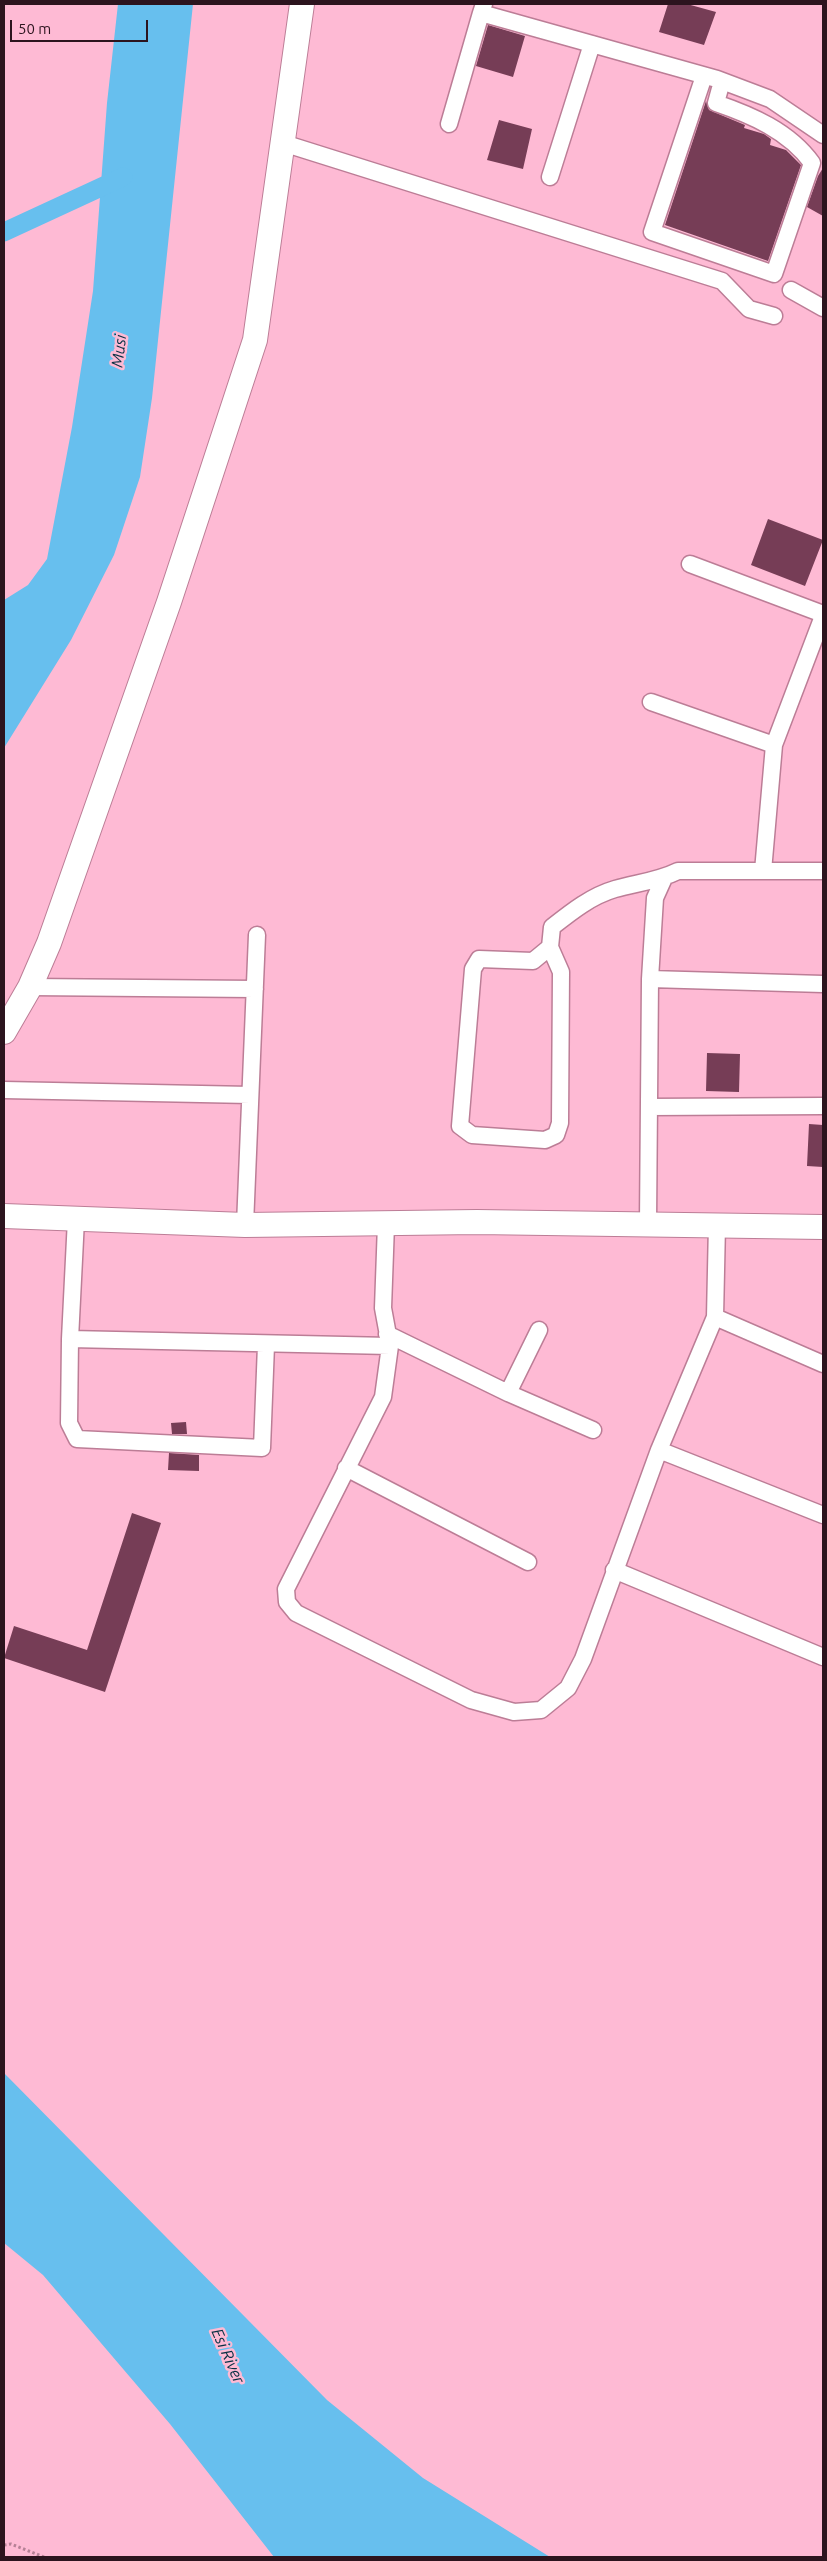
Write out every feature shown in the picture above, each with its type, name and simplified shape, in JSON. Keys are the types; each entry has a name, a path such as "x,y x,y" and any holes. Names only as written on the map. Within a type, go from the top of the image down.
{"street":[{"path":"4,1032 30,987 48,943 169,602 255,340 302,4"},
{"path":"449,124 482,8 592,44 722,81 770,99 823,135"},
{"path":"550,177 592,44"},
{"path":"697,97 762,121 798,147 812,162 774,274 652,232 697,97 704,76"},
{"path":"716,103 722,81"},
{"path":"283,143 722,281 749,309 774,316"},
{"path":"791,290 823,308"},
{"path":"690,564 823,615 774,745 763,871"},
{"path":"651,702 774,745"},
{"path":"550,947 533,961 479,959 473,969 460,1126 472,1135 545,1140 556,1135 560,1123 561,972 550,947 552,927 574,909 613,889 664,878 678,870 823,871"},
{"path":"648,1224 650,979 655,898 664,878"},
{"path":"245,1225 258,935"},
{"path":"650,979 823,984"},
{"path":"30,987 255,989"},
{"path":"4,1090 250,1095"},
{"path":"649,1107 823,1106"},
{"path":"4,1216 245,1225 717,1224 823,1227"},
{"path":"76,1219 70,1338 69,1423 77,1439 262,1448 266,1345"},
{"path":"386,1224 383,1308 389,1340 383,1397 286,1589 287,1602 296,1613 471,1700 514,1712 541,1710 568,1688 583,1659 659,1450 715,1317 717,1224"},
{"path":"715,1317 823,1364"},
{"path":"508,1393 540,1330"},
{"path":"70,1338 266,1345 389,1340 593,1430"},
{"path":"659,1450 823,1515"},
{"path":"346,1468 528,1562"},
{"path":"614,1570 823,1657"}],"path":[{"path":"4,2545 11,2544 44,2557"}],"water":[{"name":"Musi","path":"118,4 193,4 152,398 140,477 114,555 71,640 4,748 4,600 28,585 47,559 72,427 93,291 107,103"},
{"name":"Esi River","path":"4,2073 327,2400 423,2478 550,2557 274,2557 170,2424 43,2275 4,2243"}],"building":[{"path":"668,4 687,4 716,12 704,45 659,32"},
{"path":"488,25 525,36 513,77 476,66"},
{"path":"706,101 709,110 745,125 744,128 764,134 771,139 770,145 786,150 801,165 768,261 665,225"},
{"path":"499,120 532,129 523,169 487,160"},
{"path":"823,168 823,216 807,207 818,176"},
{"path":"768,519 823,540 805,586 751,565"},
{"path":"707,1053 740,1054 739,1092 706,1091"},
{"path":"809,1124 823,1125 823,1167 807,1166"},
{"path":"186,1422 187,1434 172,1434 171,1423"},
{"path":"169,1453 199,1455 199,1471 168,1470"},
{"path":"132,1513 161,1523 105,1692 4,1658 14,1626 87,1650"}],"waterway":[{"path":"4,232 123,177"}]}
